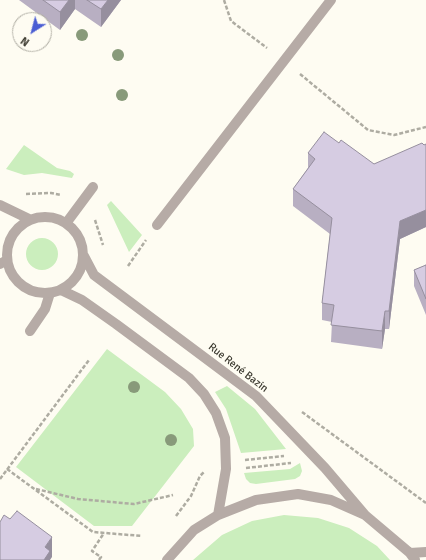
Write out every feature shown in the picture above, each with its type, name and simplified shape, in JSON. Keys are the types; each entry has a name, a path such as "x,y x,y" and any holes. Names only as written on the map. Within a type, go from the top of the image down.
{"street":[{"path":"157,225 285,62 331,0"},
{"path":"67,222 93,187"},
{"path":"0,205 7,210 29,219"},
{"path":"48,216 67,222 76,231 82,243 84,256 78,276 61,290 50,293 38,293 27,288 14,276 3,254 10,237 18,227 29,219 48,216"},
{"name":"Rue René Bazin","path":"84,256 94,274 256,396 325,468 365,515"},
{"path":"61,290 82,300 116,324 189,378 204,394 216,413 225,438 226,469 218,515"},
{"path":"30,331 45,309 50,293"},
{"path":"167,560 194,530 218,515 256,500 298,494 331,500 365,515 413,557 426,552"}],"path":[{"path":"224,0 231,21 285,62 368,130 394,135 426,127"},
{"path":"128,266 157,225"},
{"path":"0,479 89,360"},
{"path":"325,436 329,432"},
{"path":"244,460 289,455"},
{"path":"245,468 292,463"},
{"path":"7,470 92,532 142,536"},
{"path":"172,522 191,496 200,476 205,471"},
{"path":"33,488 78,499 134,504 173,495"},
{"path":"99,560 101,557 92,551 105,533"}],"green space":[{"path":"24,145 57,168 70,171 74,174 72,178 42,173 24,175 6,169"},
{"path":"111,201 142,235 129,252 107,205"},
{"path":"39,238 45,238 54,242 58,254 54,266 45,270 39,270 30,266 26,257 26,251 30,242"},
{"path":"107,349 165,392 181,409 193,429 194,446 132,526 94,526 16,467"},
{"path":"227,386 255,409 286,449 241,453 226,409 215,392"},
{"path":"300,463 302,471 300,476 295,479 256,484 250,483 246,479 244,473 290,469"},
{"path":"284,515 318,518 349,528 377,546 390,560 193,560 222,535 252,521"}],"building":[{"path":"43,0 69,0 60,12"},
{"path":"87,0 108,0 101,9"},
{"path":"324,132 339,143 341,140 374,164 422,143 424,145 426,144 426,210 400,221 389,311 385,311 382,331 331,325 334,305 322,303 332,218 293,189 315,159 308,153"},
{"path":"426,265 426,299 414,270"},
{"path":"17,511 52,537 45,547 50,551 44,560 0,560 0,522 4,515 10,519"}]}
